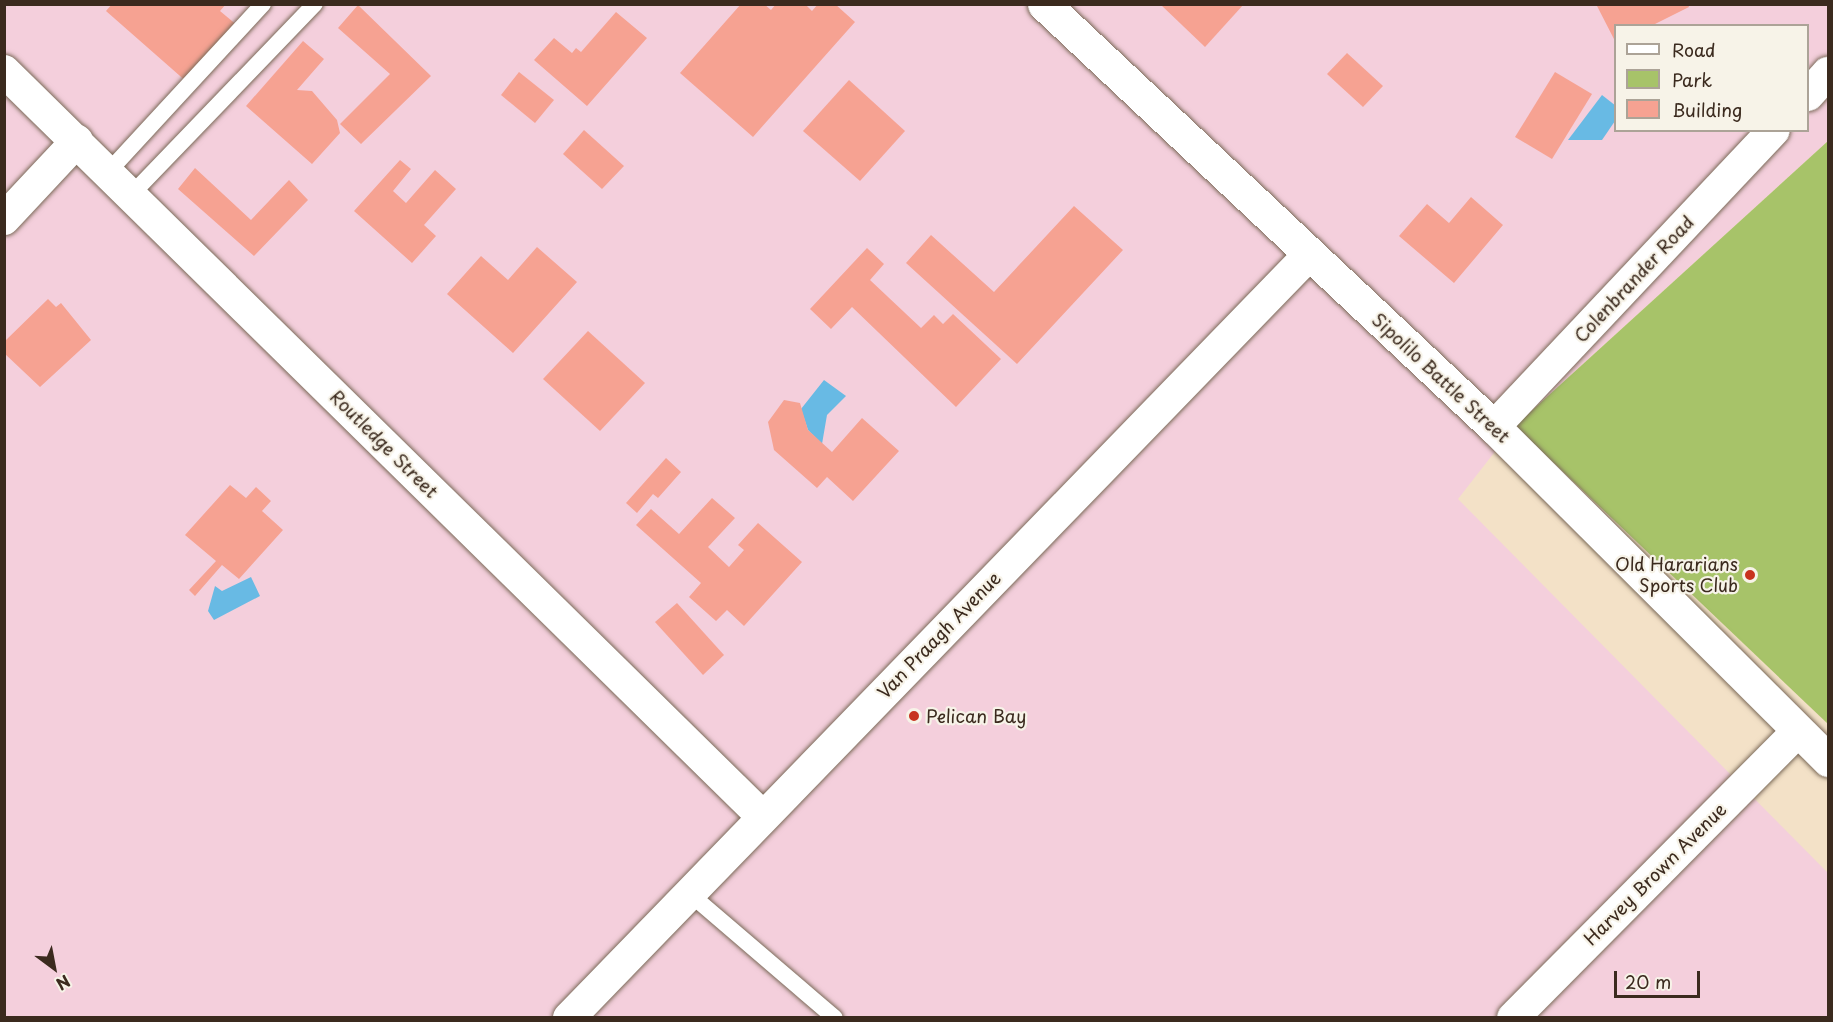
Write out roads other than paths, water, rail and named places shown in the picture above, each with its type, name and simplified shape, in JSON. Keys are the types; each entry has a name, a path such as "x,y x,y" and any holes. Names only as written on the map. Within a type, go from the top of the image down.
{"main road":[{"name":"Sipolilo Battle Street","path":"1044,4 1494,427 1828,760"}],"street":[{"name":"Routledge Street","path":"4,71 109,171 763,817"},
{"path":"1809,94 1828,73"},
{"name":"Colenbrander Road","path":"1494,427 1772,132"},
{"path":"4,219 77,141"},
{"name":"Van Praagh Avenue","path":"569,1017 1310,254"},
{"name":"Harvey Brown Avenue","path":"1513,1017 1798,731"}],"lane":[{"path":"109,171 263,4"},
{"path":"132,195 315,4"},
{"path":"689,893 835,1017"}],"water":[{"path":"1602,95 1614,104 1614,122 1602,140 1568,140"},
{"path":"824,380 846,396 827,415 822,444 808,430 801,409"},
{"path":"251,577 260,596 214,620 208,611 215,586 222,591"}],"place":[{"name":"Old Hararians Sports Club","path":"1750,575"},
{"name":"Pelican Bay","path":"914,716"}]}
